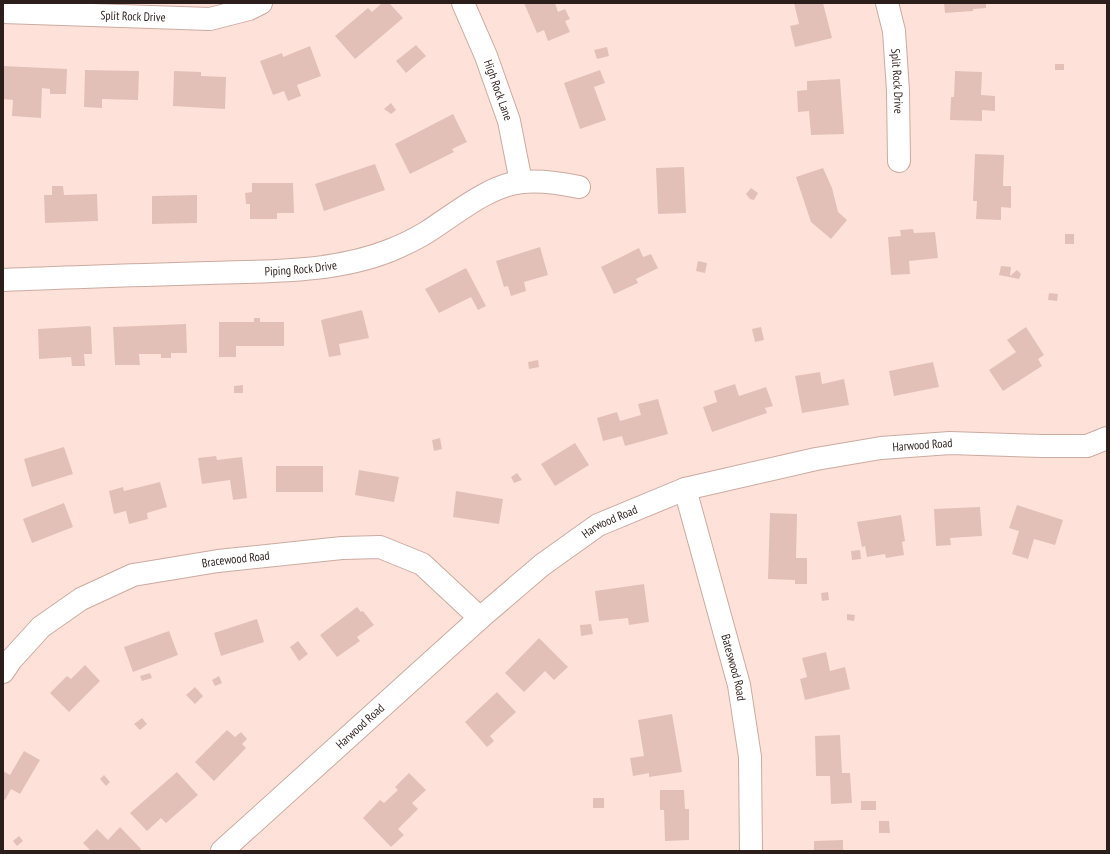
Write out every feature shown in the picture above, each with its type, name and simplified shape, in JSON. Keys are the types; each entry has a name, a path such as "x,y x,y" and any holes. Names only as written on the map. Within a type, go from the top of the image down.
{"street":[{"name":"Split Rock Drive","path":"3,12 210,19 249,9 261,3"},
{"name":"High Rock Lane","path":"463,3 486,56 509,121 521,182"},
{"name":"Split Rock Drive","path":"888,3 894,31 898,91 899,161"},
{"name":"Piping Rock Drive","path":"3,280 273,271 334,265 374,256 405,244 426,233 479,198 509,184 538,181 556,182 579,187"},
{"name":"Harwood Road","path":"222,851 480,618 542,565 598,525 685,489 816,460 882,448 950,443 1086,446 1107,438"},
{"name":"Bateswood Road","path":"685,489 739,685 750,757 751,851"},
{"name":"Bracewood Road","path":"3,672 11,660 41,627 81,599 133,575 218,561 342,548 380,547 422,564 480,618"}],"building":[{"path":"382,3 389,3 403,18 355,59 335,36 368,8 372,12"},
{"path":"524,3 555,3 558,12 565,9 570,19 565,21 570,32 548,41 544,30 537,33"},
{"path":"794,3 823,3 832,38 795,47 790,26 799,24"},
{"path":"944,3 986,3 986,8 973,9 973,11 945,13"},
{"path":"416,45 426,56 406,73 396,61"},
{"path":"310,46 321,76 297,85 301,96 288,101 284,91 273,95 260,61 282,53 283,57"},
{"path":"607,47 609,56 597,59 594,50"},
{"path":"1055,64 1064,64 1064,70 1055,70"},
{"path":"3,66 67,69 66,94 50,94 50,89 42,88 41,118 12,116 13,100 3,99"},
{"path":"85,70 139,71 138,100 102,99 102,108 84,107"},
{"path":"600,70 605,83 594,87 606,120 580,129 564,83"},
{"path":"174,71 201,72 201,76 226,77 225,109 173,106"},
{"path":"955,71 982,72 981,95 995,96 995,111 982,110 982,121 950,120 951,97 954,97"},
{"path":"840,79 844,134 811,135 809,111 798,112 797,91 807,90 807,81"},
{"path":"391,103 396,110 391,114 384,109"},
{"path":"453,114 467,142 452,149 454,152 410,174 395,144"},
{"path":"975,154 1004,155 1003,186 1011,186 1011,208 1001,207 1001,220 976,219 977,201 973,201"},
{"path":"375,164 385,190 324,211 315,184"},
{"path":"684,167 686,213 658,214 656,168"},
{"path":"823,168 832,188 838,212 847,220 831,239 811,222 796,177"},
{"path":"252,183 293,183 294,213 277,213 277,219 250,219 250,204 246,204 245,193 252,192"},
{"path":"52,186 63,186 64,195 97,194 98,221 45,223 44,195 52,195"},
{"path":"751,188 758,193 754,200 750,199 746,194"},
{"path":"197,195 197,223 152,224 152,196"},
{"path":"913,229 914,233 935,232 938,258 909,261 910,274 891,275 888,237 901,236 900,230"},
{"path":"1065,234 1074,234 1074,244 1065,244"},
{"path":"540,247 548,275 524,282 526,291 511,296 508,286 504,287 496,261"},
{"path":"639,248 643,257 651,254 658,268 636,279 638,283 614,294 601,267"},
{"path":"698,261 707,263 705,273 696,271"},
{"path":"1001,266 1011,267 1010,276 1017,270 1021,274 1019,279 999,275"},
{"path":"466,268 486,306 478,310 471,297 439,313 425,289"},
{"path":"1049,293 1058,294 1057,301 1048,300"},
{"path":"362,310 369,338 339,344 341,355 329,357 321,320"},
{"path":"254,318 260,318 260,322 284,322 284,346 236,346 236,357 219,357 219,322 254,322"},
{"path":"186,324 187,353 171,353 171,358 161,358 161,354 139,354 140,365 115,365 113,327"},
{"path":"90,326 92,354 84,354 85,366 72,366 71,357 39,359 38,329"},
{"path":"761,327 764,340 755,342 752,329"},
{"path":"1026,327 1044,355 1038,359 1042,366 1003,391 989,370 1016,352 1007,340"},
{"path":"538,360 539,367 529,369 528,362"},
{"path":"933,362 939,387 894,396 889,371"},
{"path":"820,372 822,384 844,379 849,405 802,413 795,376"},
{"path":"735,384 739,396 766,387 773,406 765,408 767,413 712,432 703,407 717,402 714,391"},
{"path":"243,385 243,393 234,393 234,386"},
{"path":"658,399 668,434 625,446 622,436 603,441 597,418 617,412 620,421 641,415 638,404"},
{"path":"440,438 442,449 434,451 432,440"},
{"path":"575,443 589,465 555,486 541,464"},
{"path":"64,447 73,474 32,487 24,459"},
{"path":"216,456 217,460 242,457 247,498 233,500 230,480 202,484 198,458"},
{"path":"276,466 323,466 323,492 276,492"},
{"path":"359,470 399,477 394,502 355,495"},
{"path":"517,473 522,480 514,483 511,477"},
{"path":"160,482 167,507 147,513 148,519 129,524 126,511 114,514 109,491 123,487 124,491"},
{"path":"456,491 503,499 499,524 453,517"},
{"path":"64,503 73,527 32,543 23,519"},
{"path":"1017,505 1063,520 1055,545 1034,539 1028,559 1012,554 1019,531 1009,528"},
{"path":"980,507 982,536 950,538 951,545 936,546 934,509"},
{"path":"770,513 797,514 796,558 807,558 807,584 795,584 795,580 768,579"},
{"path":"901,515 905,541 902,542 904,555 886,558 885,554 867,557 865,546 862,547 857,522"},
{"path":"860,550 861,559 852,560 851,551"},
{"path":"644,584 649,622 629,625 628,618 599,621 595,591"},
{"path":"828,592 829,600 822,601 821,593"},
{"path":"357,607 361,612 363,611 374,625 357,637 360,641 337,657 320,635"},
{"path":"847,614 855,615 854,621 847,620"},
{"path":"257,619 264,642 221,656 214,633"},
{"path":"591,624 593,634 581,636 580,625"},
{"path":"169,631 178,655 133,672 124,647"},
{"path":"539,638 568,667 554,680 545,671 524,692 505,673"},
{"path":"298,641 308,654 299,661 290,647"},
{"path":"826,652 830,671 845,667 850,689 805,700 800,679 807,677 802,658"},
{"path":"85,665 100,681 69,712 50,693 67,676 71,679"},
{"path":"150,673 152,678 142,681 140,676"},
{"path":"219,676 222,683 215,686 212,680"},
{"path":"195,687 203,696 195,704 186,695"},
{"path":"497,692 516,712 490,736 494,741 487,747 465,722"},
{"path":"672,714 682,772 649,777 649,773 633,776 630,758 644,756 638,720"},
{"path":"142,718 147,724 140,730 134,724"},
{"path":"227,730 235,737 241,732 247,739 242,744 246,748 214,781 195,762"},
{"path":"840,735 842,773 850,773 852,803 831,804 830,776 816,776 815,736"},
{"path":"24,751 40,760 20,794 11,789 5,800 3,799 3,771 10,775"},
{"path":"177,772 198,795 166,823 161,818 147,831 130,813"},
{"path":"409,773 426,790 412,803 418,809 398,829 404,835 391,847 363,818 380,800 384,803 398,790 395,787"},
{"path":"104,775 110,782 106,786 100,779"},
{"path":"660,790 684,790 685,809 689,809 689,840 665,841 664,810 660,810"},
{"path":"593,798 604,798 604,808 593,808"},
{"path":"861,801 876,801 876,810 861,810"},
{"path":"879,821 889,821 890,833 879,833"},
{"path":"120,827 141,849 139,851 91,851 83,843 97,829 108,840"},
{"path":"19,836 23,841 17,846 13,841"},
{"path":"843,840 843,851 814,851 814,841"}]}
